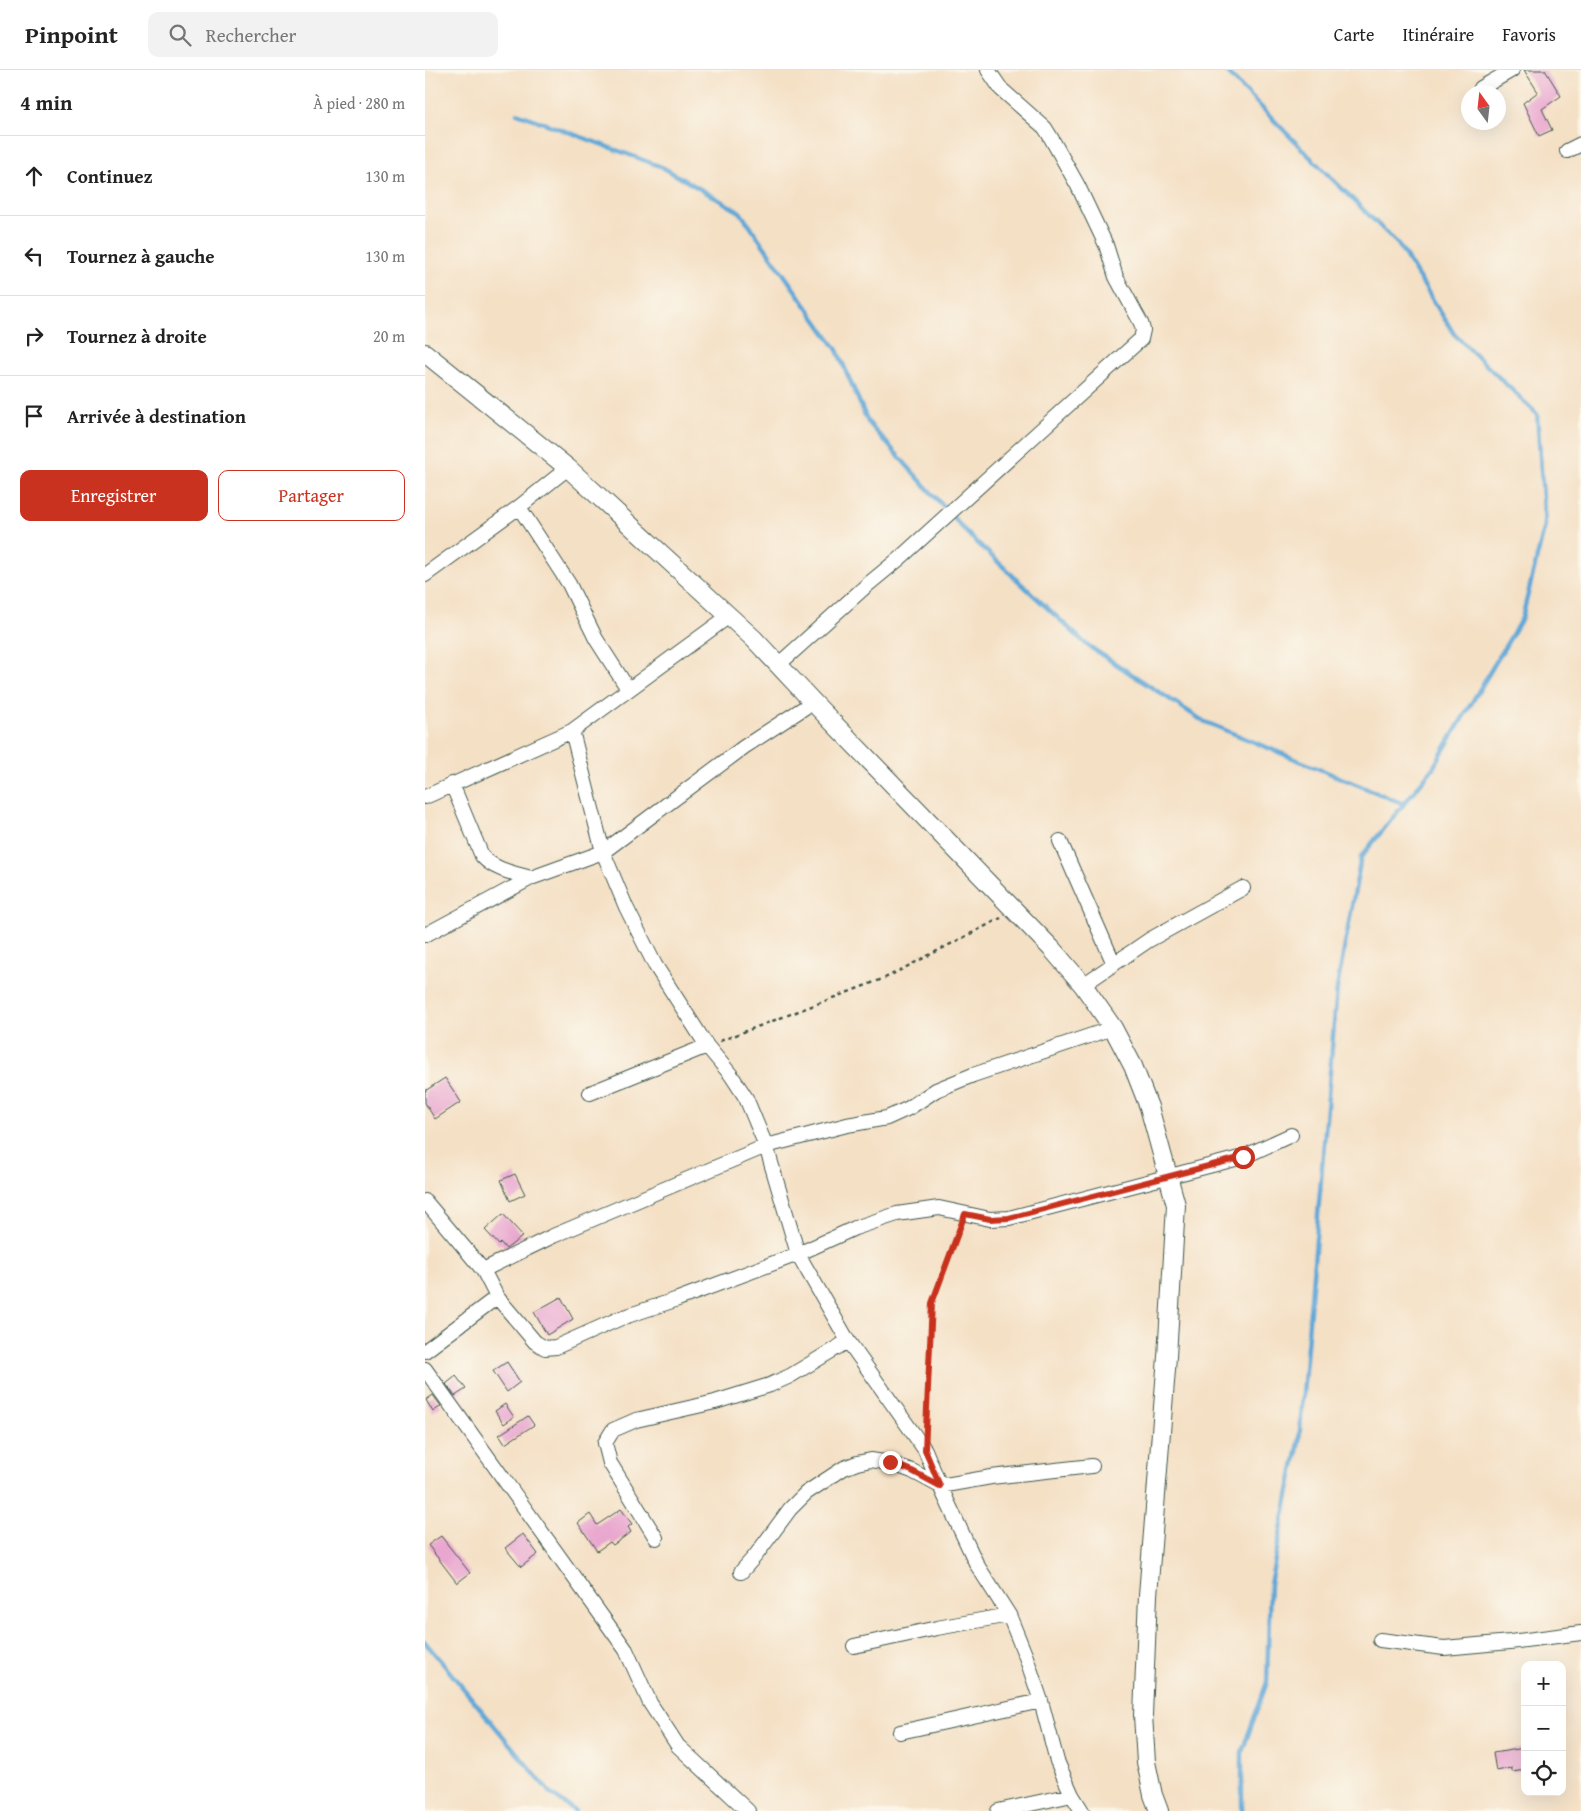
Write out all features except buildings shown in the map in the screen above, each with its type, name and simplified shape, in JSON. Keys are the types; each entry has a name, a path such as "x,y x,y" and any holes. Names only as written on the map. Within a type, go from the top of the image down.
{"street":[{"path":"778,665 900,558 1141,339 1143,330 1141,322 1116,277 1103,238 1066,163 1045,128 1001,89 988,70"},
{"path":"1486,85 1512,70"},
{"path":"1567,151 1581,144"},
{"path":"425,353 568,468 754,639 1016,911 1083,985 1113,1028 1133,1066 1145,1099 1176,1205 1169,1338 1148,1595 1143,1715 1146,1762 1153,1795 1159,1811"},
{"path":"425,575 519,507 568,468"},
{"path":"519,507 569,584 596,639 628,689"},
{"path":"425,797 572,731 729,616"},
{"path":"425,935 531,878 603,852 745,747 813,702"},
{"path":"572,731 603,852 626,907 655,965 707,1046 731,1075 746,1098 767,1146 798,1254 847,1341 925,1450 977,1565 1009,1615 1041,1701 1057,1761 1071,1795 1082,1811"},
{"path":"452,784 483,856 488,862 497,867 531,878"},
{"path":"1060,841 1114,964"},
{"path":"1083,985 1149,940 1243,888"},
{"path":"483,1270 553,1236 767,1146 847,1125 887,1118 909,1108 936,1090 973,1075 1113,1028"},
{"path":"590,1093 707,1046"},
{"path":"425,1201 483,1270 497,1297 535,1342 545,1348 556,1347 621,1318 798,1254 855,1228 897,1214 939,1208 990,1219 1009,1218 1243,1157 1291,1135"},
{"path":"425,1351 497,1297"},
{"path":"656,1538 610,1463 605,1442 613,1430 636,1420 715,1402 770,1385 790,1376 847,1341"},
{"path":"425,1369 625,1650 650,1703 678,1746 748,1811"},
{"path":"741,1572 757,1555 790,1509 807,1493 844,1468 857,1463 871,1460 890,1462 940,1486 991,1477 1092,1466"},
{"path":"854,1646 1009,1615"},
{"path":"1380,1640 1444,1648 1581,1633"},
{"path":"900,1732 1041,1701"},
{"path":"998,1811 1071,1795"}],"path":[{"path":"707,1046 885,978 1016,911"},
{"path":"925,1450 932,1303 965,1214"}],"waterway":[{"path":"1225,70 1398,244 1454,334 1537,414 1545,525 1522,618 1433,768 1361,857 1337,988 1299,1442 1270,1584 1267,1682 1242,1752 1242,1811"},
{"path":"517,113 662,167 740,212 837,350 868,422 968,534 1087,645 1203,721 1404,804"},
{"path":"425,1642 551,1794 575,1811"}],"route":[{"path":"890,1462 940,1486 925,1450 932,1303 965,1214 990,1219 1009,1218 1243,1157"}]}
